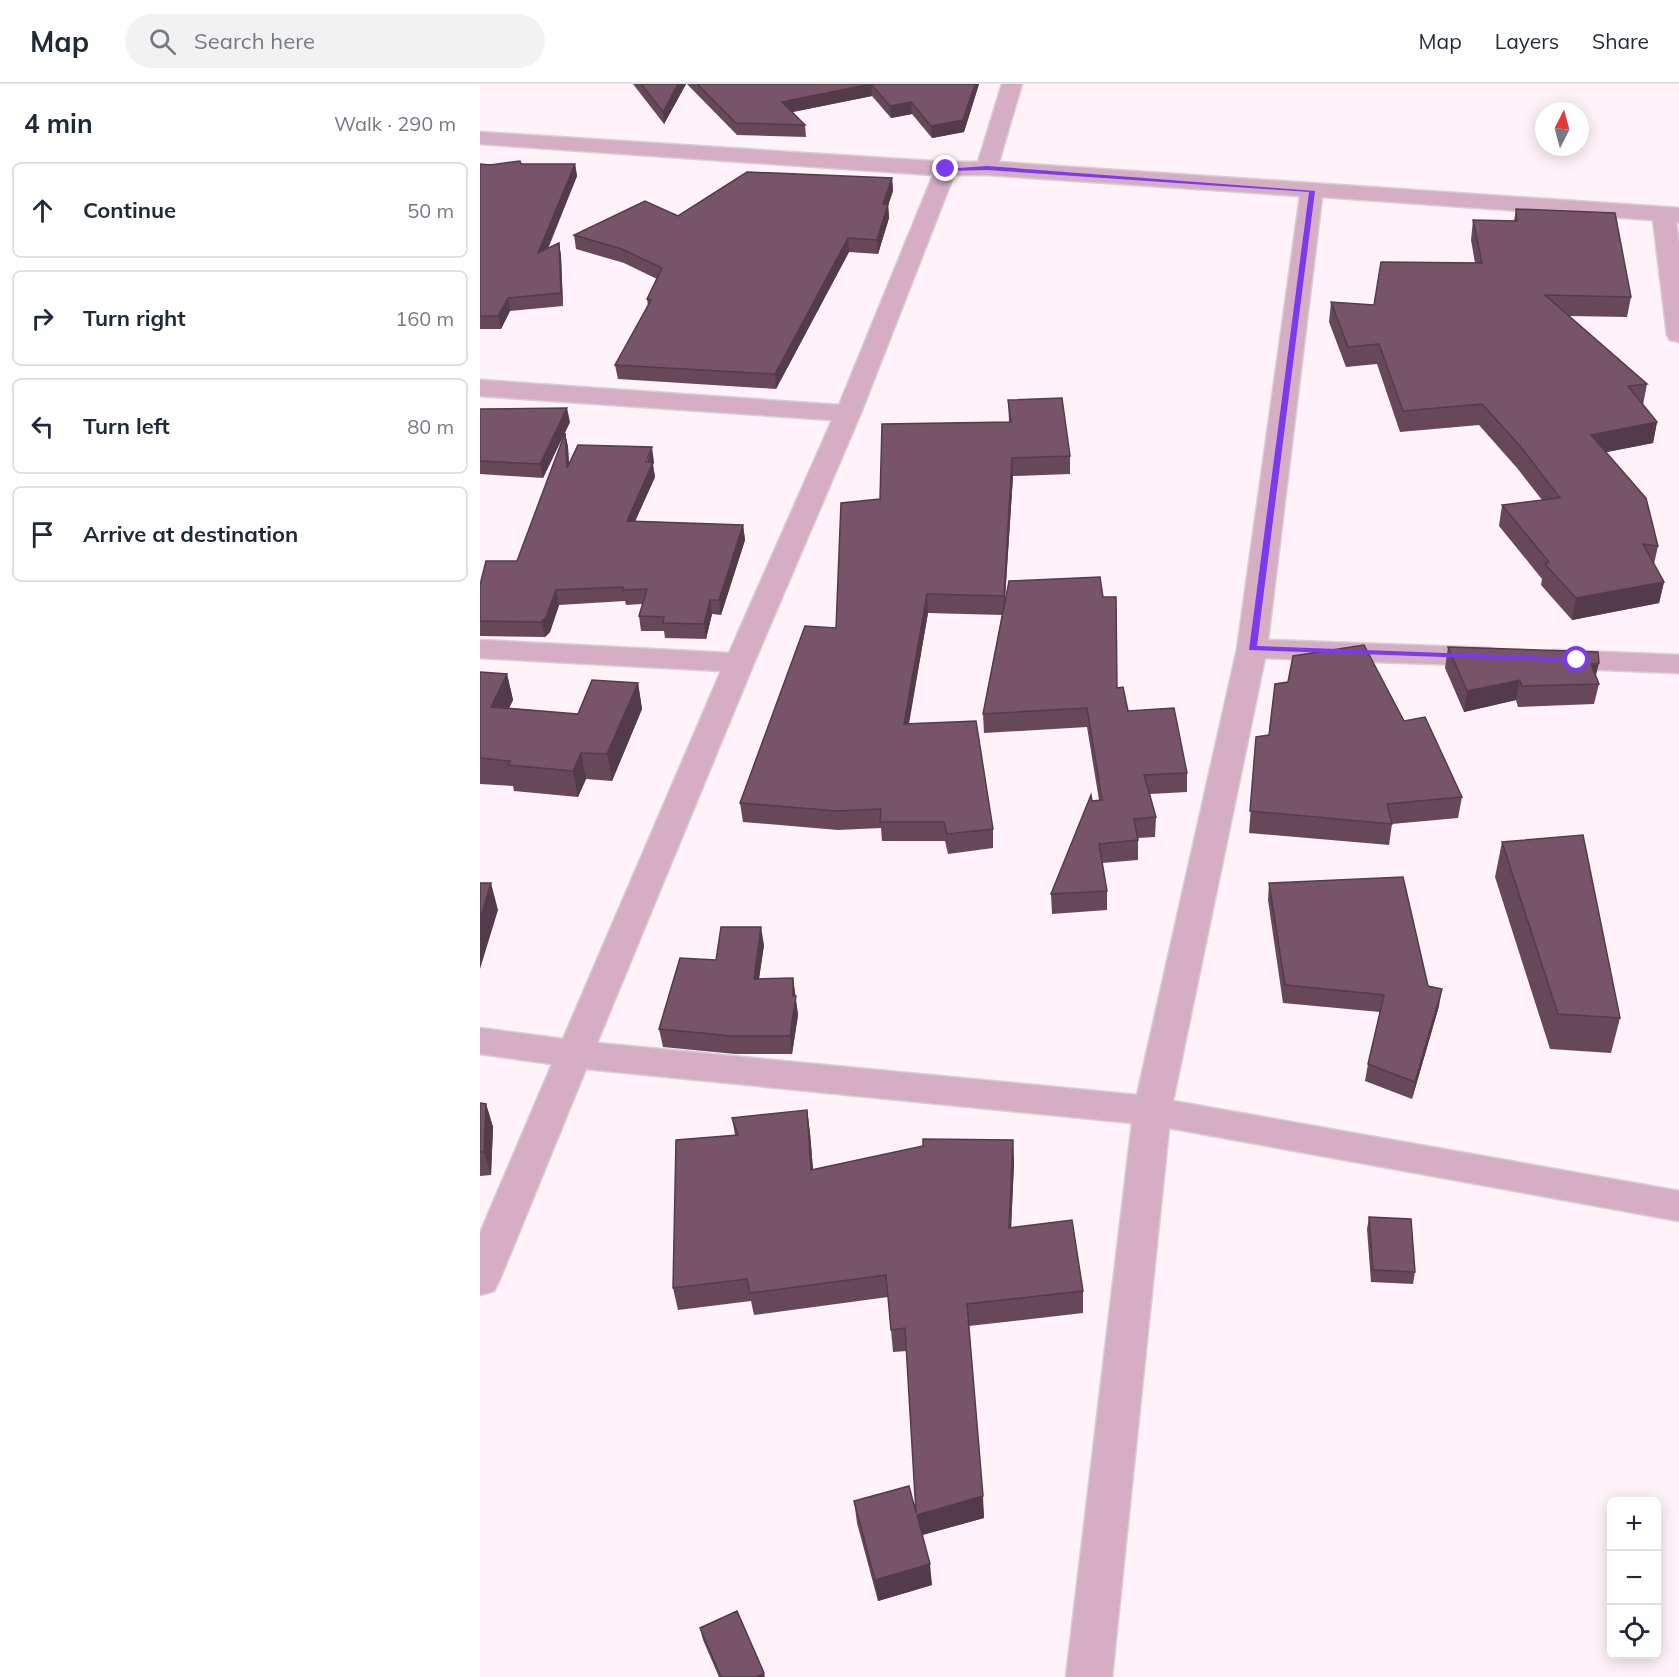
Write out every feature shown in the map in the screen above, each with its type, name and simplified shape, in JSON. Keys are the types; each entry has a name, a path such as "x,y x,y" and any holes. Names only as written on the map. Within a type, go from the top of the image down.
{"street":[{"path":"987,168 1012,84"},
{"path":"480,138 946,169 987,168 1671,214 1679,335"},
{"path":"480,1279 739,663 848,413 946,169"},
{"path":"1089,1677 1152,1111 1252,648 1312,191"},
{"path":"480,388 848,413"},
{"path":"1252,648 1679,664"},
{"path":"480,649 739,663"},
{"path":"480,1041 576,1054 1152,1111 1679,1206"}],"building":[{"path":"641,84 678,84 663,112"},
{"path":"697,84 871,84 782,102 805,125 736,123"},
{"path":"871,84 975,84 963,120 931,126 911,102 890,106"},
{"path":"520,161 521,164 575,164 538,253 559,243 561,293 508,298 498,316 480,316 480,164"},
{"path":"747,172 892,178 883,204 888,204 877,240 848,238 775,374 615,365 651,300 647,299 662,268 622,249 574,235 645,201 678,216"},
{"path":"1516,209 1615,213 1631,297 1545,295 1647,384 1628,386 1657,422 1591,435 1646,498 1658,546 1643,544 1664,582 1576,598 1545,564 1549,562 1502,505 1560,498 1521,447 1482,404 1403,411 1379,344 1348,347 1331,302 1374,305 1381,262 1482,263 1473,220 1517,221"},
{"path":"1062,398 1070,456 1012,458 1004,596 927,594 904,724 976,721 993,829 947,834 944,822 880,822 881,809 836,811 740,803 805,626 836,628 841,503 880,499 882,424 1011,422 1008,400"},
{"path":"567,408 540,464 480,461 480,409"},
{"path":"565,433 567,468 578,445 652,447 646,462 653,462 627,521 743,525 719,600 710,600 704,624 663,623 664,617 639,616 647,589 623,590 623,587 556,590 546,617 541,622 480,621 480,585 486,561 517,561"},
{"path":"1100,577 1103,597 1116,597 1117,688 1123,687 1128,711 1174,708 1187,773 1144,775 1156,817 1134,819 1138,840 1099,844 1107,891 1051,894 1091,795 1092,801 1102,800 1087,708 983,714 1009,581"},
{"path":"1364,645 1404,721 1425,717 1462,797 1387,804 1392,824 1250,811 1256,737 1269,735 1275,684 1288,682 1293,656"},
{"path":"1448,647 1598,652 1599,663 1591,664 1599,684 1522,686 1520,680 1467,691"},
{"path":"480,672 507,674 491,707 578,714 592,680 638,683 607,754 581,753 573,771 508,765 510,761 480,758"},
{"path":"1583,835 1620,1018 1558,1014 1502,842"},
{"path":"1403,877 1428,986 1442,989 1415,1082 1368,1064 1384,995 1285,985 1269,883"},
{"path":"480,883 491,883 480,919"},
{"path":"721,927 761,927 754,979 793,978 793,996 796,996 790,1036 732,1036 659,1029 680,958 716,960"},
{"path":"480,1103 486,1104 484,1152 480,1152"},
{"path":"807,1110 811,1170 923,1146 923,1139 1013,1140 1009,1228 1072,1220 1083,1291 967,1304 983,1496 917,1515 930,1564 875,1580 854,1501 909,1486 916,1513 905,1328 891,1330 886,1275 750,1293 747,1279 673,1288 676,1140 738,1135 732,1118"},
{"path":"1369,1217 1411,1219 1415,1272 1373,1270"},
{"path":"737,1611 764,1673 756,1677 721,1677 700,1628"}],"route":[{"path":"946,169 987,168 1312,191 1252,648 1577,660"}]}
